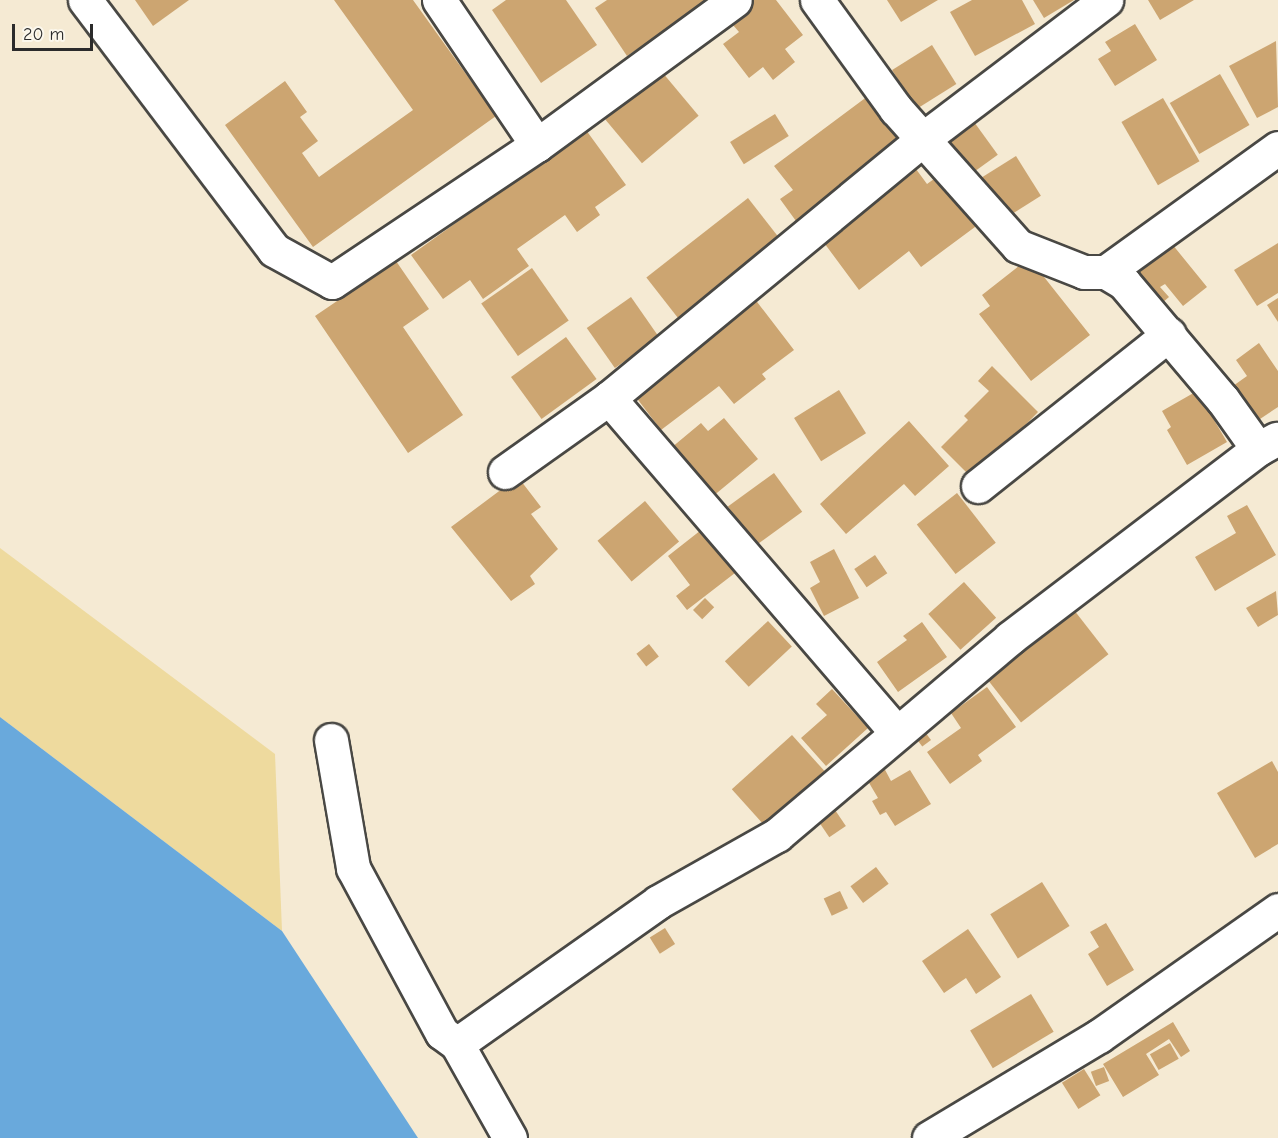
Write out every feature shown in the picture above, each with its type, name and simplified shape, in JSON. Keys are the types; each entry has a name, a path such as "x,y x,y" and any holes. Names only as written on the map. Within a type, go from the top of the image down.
{"street":[{"path":"85,0 274,250 332,282 537,145 735,0"},
{"path":"439,0 537,145"},
{"path":"457,1044 658,902 777,835 1010,638 1268,443 1124,283 1106,272 1084,272 1018,246 923,139 817,0"},
{"path":"505,472 609,398 923,139 1106,0"},
{"path":"1106,272 1278,148"},
{"path":"978,486 1169,334"},
{"path":"609,398 897,733"},
{"path":"331,740 353,868 442,1033 457,1044 510,1138"},
{"path":"929,1138 1098,1036 1278,910"}],"sand":[{"path":"0,548 275,754 282,931 0,717"}],"water":[{"path":"0,717 282,931 418,1138 0,1138"}],"building":[{"path":"135,0 189,0 153,26"},
{"path":"334,0 413,0 496,116 313,247 225,125 285,81 307,112 300,117 318,141 302,153 319,177 413,110"},
{"path":"506,0 566,0 597,45 541,83 492,10"},
{"path":"607,0 711,0 627,56 595,8"},
{"path":"751,0 776,0 803,35 785,49 795,62 773,80 763,67 749,78 723,44 739,32 727,18"},
{"path":"887,0 938,0 901,22"},
{"path":"972,0 1022,0 1035,24 975,56 950,12"},
{"path":"1033,0 1074,0 1044,18"},
{"path":"1148,0 1194,0 1160,20"},
{"path":"1135,24 1157,60 1115,86 1098,59 1111,51 1105,42"},
{"path":"1276,41 1278,107 1257,118 1229,66"},
{"path":"932,45 956,84 917,109 892,70"},
{"path":"662,72 699,116 642,163 605,120"},
{"path":"1220,74 1250,125 1199,154 1170,103"},
{"path":"868,96 902,141 796,221 780,199 793,190 774,166"},
{"path":"1163,98 1200,161 1158,185 1121,122"},
{"path":"775,114 789,136 744,164 730,142"},
{"path":"969,115 998,155 966,178 937,138"},
{"path":"586,130 626,185 595,207 600,215 577,232 565,215 517,249 529,266 483,299 470,280 443,299 411,255"},
{"path":"1016,156 1041,196 1000,221 975,181"},
{"path":"913,165 927,184 941,174 979,224 921,267 909,251 859,290 819,236"},
{"path":"748,198 780,239 678,318 646,277"},
{"path":"1278,243 1278,293 1257,306 1234,270"},
{"path":"1172,244 1207,287 1183,306 1165,284 1160,287 1169,297 1155,309 1130,279"},
{"path":"1029,258 1090,335 1031,381 979,314 990,306 982,295"},
{"path":"396,261 429,309 403,327 463,415 408,453 315,316"},
{"path":"532,268 569,320 518,356 481,304"},
{"path":"751,294 794,350 762,374 766,379 734,404 719,386 661,430 629,388"},
{"path":"631,297 659,337 615,368 587,328"},
{"path":"1278,298 1278,322 1267,305"},
{"path":"566,337 597,379 542,419 511,377"},
{"path":"1259,343 1278,371 1278,407 1257,421 1233,386 1247,376 1236,360"},
{"path":"992,366 1038,412 973,479 941,447 968,420 964,416 989,391 978,381"},
{"path":"839,390 866,433 821,461 794,418"},
{"path":"1197,391 1227,442 1187,465 1167,430 1171,427 1162,411"},
{"path":"724,418 758,459 712,497 671,448 701,423 708,431"},
{"path":"909,421 949,466 915,496 904,484 846,534 820,504"},
{"path":"774,473 802,512 756,545 728,507"},
{"path":"518,477 541,507 531,514 558,549 530,576 535,584 511,601 451,527"},
{"path":"957,493 996,543 956,574 917,524"},
{"path":"645,501 679,542 632,581 598,541"},
{"path":"1247,505 1276,555 1215,591 1195,557 1236,533 1227,516"},
{"path":"710,523 744,566 687,610 676,596 690,585 668,556"},
{"path":"834,549 859,598 824,616 810,588 820,582 810,562"},
{"path":"875,555 887,573 867,587 854,569"},
{"path":"964,582 996,618 960,650 928,614"},
{"path":"1276,591 1278,615 1258,627 1246,608"},
{"path":"705,598 714,607 702,619 693,610"},
{"path":"1074,610 1108,654 1021,722 987,678"},
{"path":"768,621 792,647 749,687 725,661"},
{"path":"922,622 947,657 898,692 877,662 907,640 903,636"},
{"path":"649,644 659,657 646,666 636,654"},
{"path":"987,687 1016,727 978,755 982,761 950,784 927,752 961,728 951,713"},
{"path":"832,689 868,728 826,766 801,738 827,715 816,704"},
{"path":"919,724 931,740 922,747 910,731"},
{"path":"792,735 829,776 769,830 732,789"},
{"path":"1272,761 1278,772 1278,844 1255,858 1217,793"},
{"path":"883,766 891,781 910,770 931,804 895,826 886,812 880,815 872,801 878,798 865,776"},
{"path":"833,807 846,826 829,837 816,818"},
{"path":"876,867 889,884 863,903 850,886"},
{"path":"1042,882 1070,926 1018,958 990,914"},
{"path":"840,891 848,908 832,916 824,899"},
{"path":"1106,923 1134,970 1107,986 1088,954 1099,947 1090,932"},
{"path":"665,928 675,944 660,954 650,938"},
{"path":"968,929 1001,977 976,994 966,978 944,993 922,961"},
{"path":"1031,994 1054,1032 993,1068 970,1031"},
{"path":"1173,1022 1190,1051 1181,1057 1169,1039 1146,1054 1159,1075 1123,1097 1103,1064"},
{"path":"1170,1043 1179,1059 1159,1070 1150,1054"},
{"path":"1104,1067 1109,1081 1096,1086 1091,1072"},
{"path":"1084,1069 1100,1095 1078,1109 1062,1083"}]}
